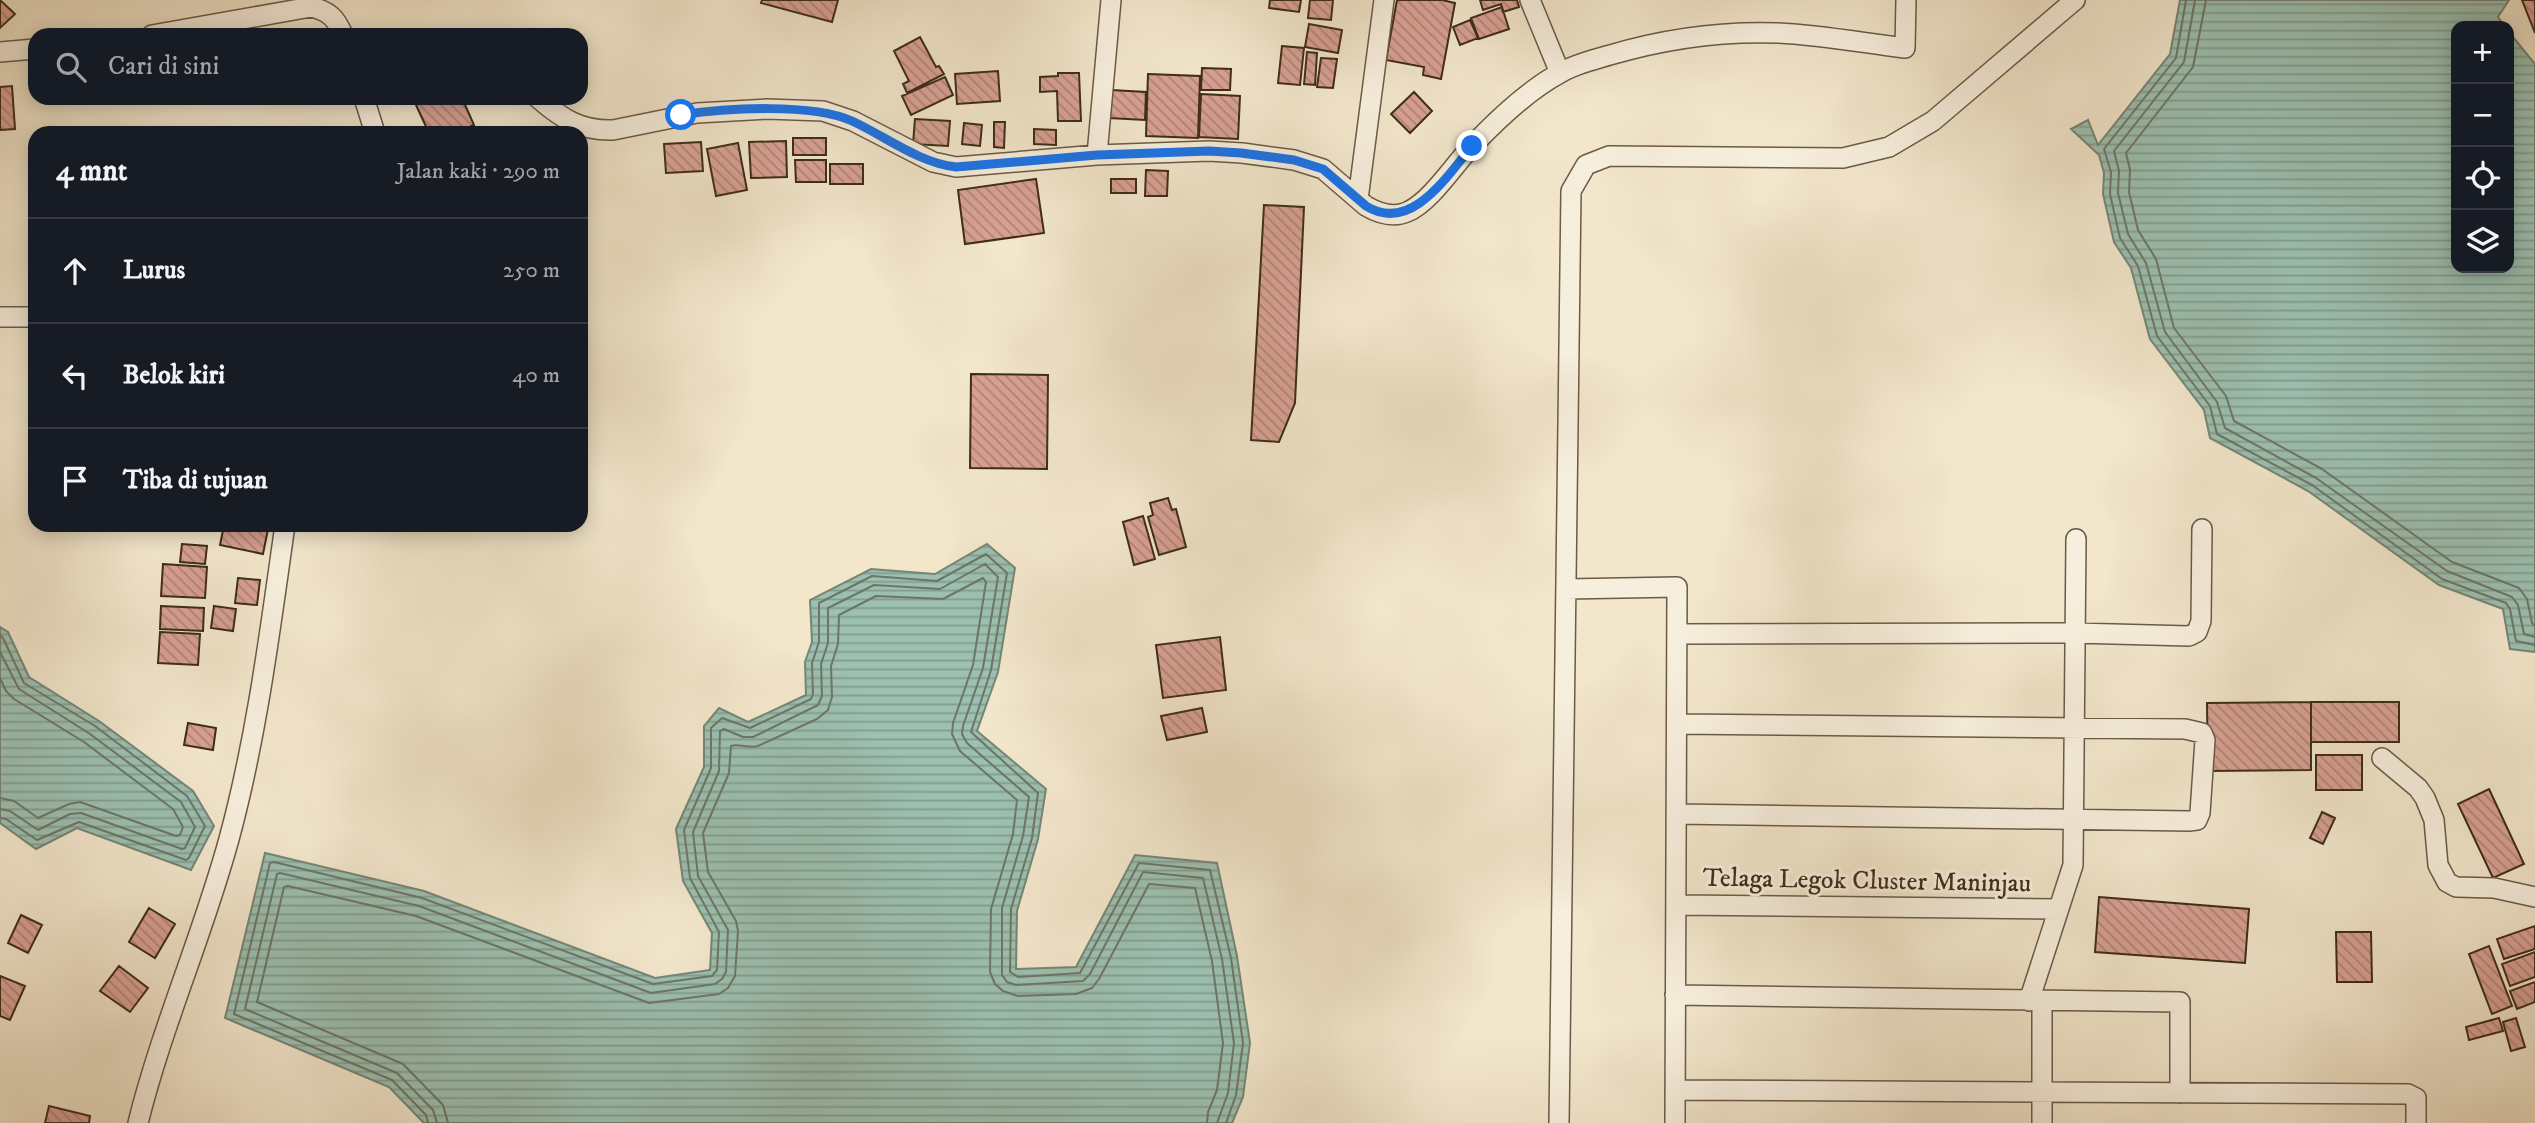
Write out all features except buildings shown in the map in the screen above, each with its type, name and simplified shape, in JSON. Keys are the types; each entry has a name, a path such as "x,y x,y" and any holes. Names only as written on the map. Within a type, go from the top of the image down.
{"street":[{"path":"1097,155 1111,0"},
{"path":"1358,199 1384,0"},
{"path":"1530,0 1560,73"},
{"path":"588,127 614,130 697,113 767,109 823,111 853,121 933,162 956,167 1097,155 1209,151 1294,160 1323,169 1358,199 1382,214 1406,213 1436,188 1489,129 1560,73 1584,62 1640,46 1719,35 1796,34 1905,48 1906,0"},
{"path":"1559,1123 1571,191 1586,165 1609,156 1843,158 1889,147 1933,121 2075,0"},
{"path":"192,28 310,7 326,10 340,28"},
{"path":"0,52 28,50"},
{"path":"366,105 372,126"},
{"path":"546,105 562,118 582,126"},
{"path":"0,317 28,317"},
{"path":"1678,634 2075,633 2189,636 2197,632 2201,621 2202,529"},
{"path":"138,1123 167,1025 210,904 229,838 265,665 284,532"},
{"path":"2042,1123 2035,1001 2058,909 2073,865 2076,539"},
{"path":"1566,589 1677,587 1675,1123"},
{"path":"1677,724 2185,729 2202,733 2206,740 2200,813 2197,820 1677,814"},
{"path":"2382,758 2407,778 2425,798 2434,820 2438,865 2447,882 2456,887 2494,888 2535,897"},
{"name":"Telaga Legok Cluster Maninjau","path":"1676,905 2058,909"},
{"path":"1675,995 2180,1002 2180,1093"},
{"path":"1675,1090 2408,1094 2416,1098 2416,1123"}],"water":[{"path":"2180,0 2509,0 2498,17 2501,21 2451,21 2451,273 2514,273 2514,38 2535,64 2535,652 2510,649 2503,609 2439,585 2308,491 2210,438 2204,410 2150,339 2131,268 2114,242 2103,194 2104,173 2099,155 2071,129 2088,120 2098,145 2170,54"},
{"path":"987,544 1015,568 998,672 977,731 1046,789 1038,839 1017,911 1016,969 1076,967 1135,855 1217,863 1237,956 1250,1043 1243,1097 1232,1123 424,1123 389,1087 225,1018 265,853 424,891 655,978 710,970 712,933 683,881 676,829 704,767 704,726 719,708 748,722 806,695 805,662 812,642 810,600 871,569 935,574"},
{"path":"0,627 8,632 29,677 99,721 193,791 214,826 191,870 77,828 36,849 0,823"}],"route":[{"path":"681,115 767,109 823,111 853,121 933,162 956,167 1097,155 1209,151 1294,160 1323,169 1366,206 1382,214 1391,215 1406,213 1413,208 1436,188 1472,146"}]}
